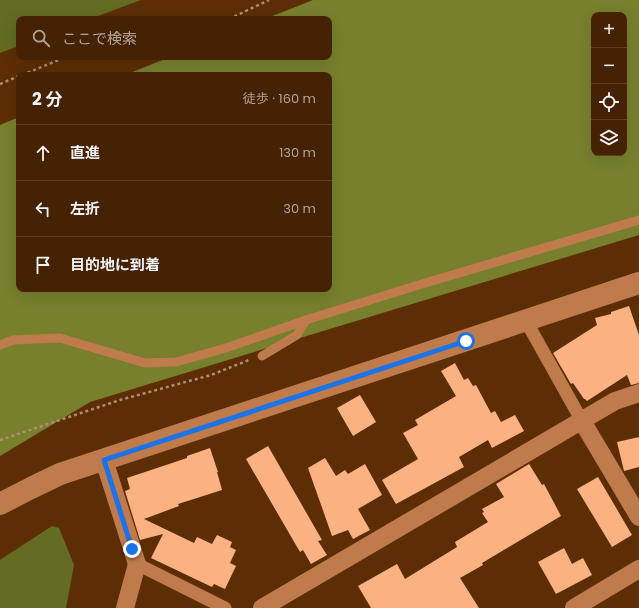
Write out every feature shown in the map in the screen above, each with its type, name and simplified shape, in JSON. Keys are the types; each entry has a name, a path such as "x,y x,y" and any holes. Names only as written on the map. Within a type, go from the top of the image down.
{"street":[{"path":"0,504 60,474 639,283"},
{"path":"526,321 582,421 639,517"},
{"path":"262,608 615,401 639,393"},
{"path":"104,460 137,564 125,608"},
{"path":"137,564 225,608"},
{"path":"574,608 639,569"}],"lane":[{"path":"0,345 13,340 60,338 145,363 176,362 226,348 306,320 639,220"},
{"path":"262,356 298,335 306,320"}],"path":[{"path":"235,16 269,0"},
{"path":"29,72 59,60"},
{"path":"0,84 16,77"},
{"path":"0,440 120,400 211,375 262,356"}],"green space":[{"path":"0,0 141,0 98,16 16,16 16,47 0,53"},
{"path":"313,0 639,0 639,235 90,402 0,456 0,125 16,118 16,292 332,292 332,72 132,72 162,60 332,60 332,16 273,16"},
{"path":"52,526 59,528 74,565 66,608 0,608 0,560"}],"building":[{"path":"629,306 639,335 639,383 631,385 627,375 587,401 573,383 571,384 553,353 597,325 595,318 611,314 611,312"},
{"path":"455,363 464,380 468,378 473,386 476,385 491,413 495,411 501,422 515,415 524,431 492,448 488,440 459,457 464,467 396,504 382,480 418,459 403,433 418,425 415,420 456,396 441,371"},
{"path":"360,395 376,422 353,436 337,408"},
{"path":"639,437 639,467 624,471 617,442"},
{"path":"268,446 322,540 318,541 327,555 311,564 303,550 300,552 246,459"},
{"path":"210,448 222,490 178,504 179,506 144,519 194,543 197,537 212,544 217,535 232,542 230,547 236,550 230,563 236,566 225,589 214,584 212,587 151,558 163,534 140,540 125,491 130,489 127,478 187,458 187,456"},
{"path":"325,458 336,476 345,470 348,474 365,464 382,495 358,509 370,530 353,539 348,530 332,536 308,468"},
{"path":"529,464 542,485 544,484 561,516 482,563 483,565 460,578 479,608 371,608 358,586 397,564 405,579 457,547 455,542 488,522 482,513 484,512 482,509 504,497 496,484"},
{"path":"598,477 632,535 612,547 577,489"},
{"path":"564,548 572,564 583,558 592,575 556,594 538,562"}],"route":[{"path":"132,549 104,460 466,341"}]}
